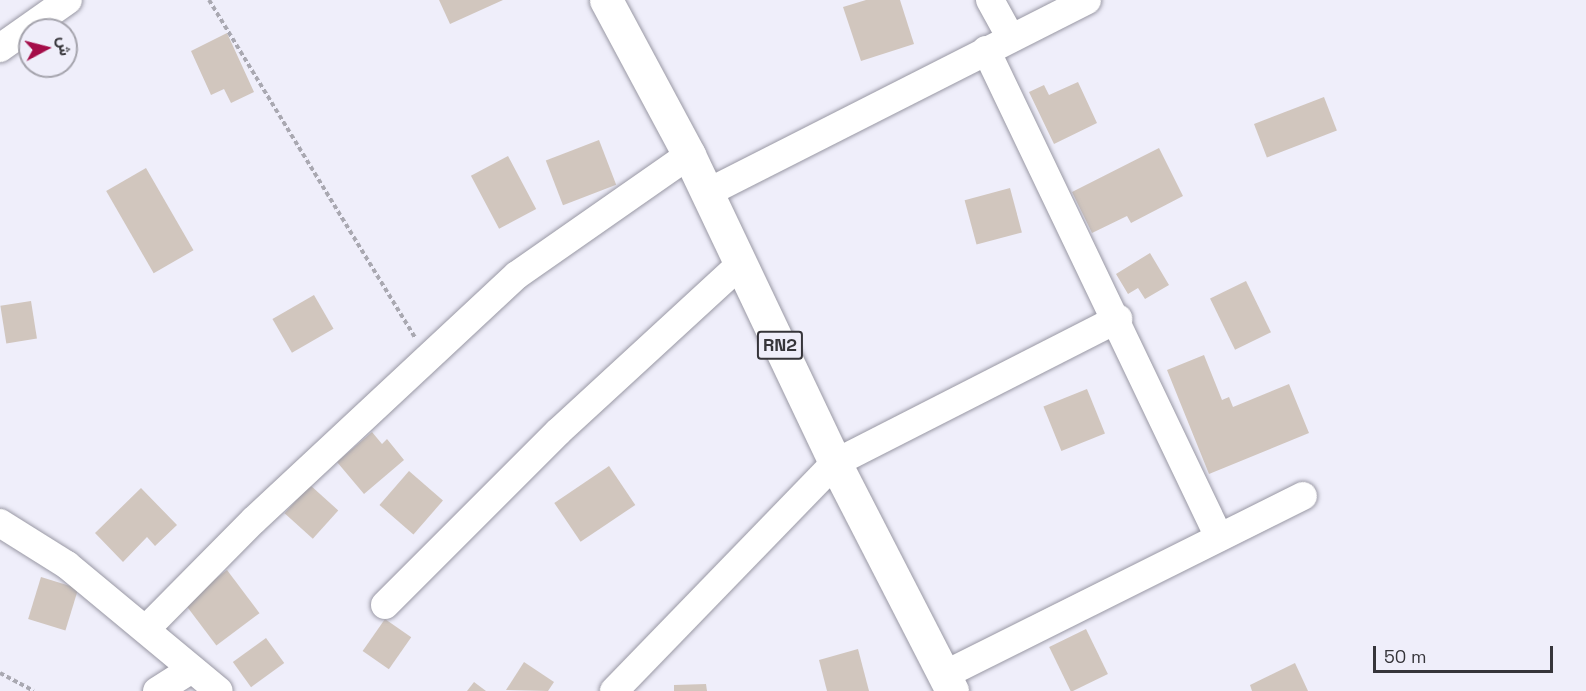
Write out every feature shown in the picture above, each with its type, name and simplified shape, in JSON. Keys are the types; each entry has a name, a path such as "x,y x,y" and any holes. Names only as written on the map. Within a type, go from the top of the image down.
{"main road":[{"name":"RN2","path":"606,0 689,155 835,463 948,683"}],"street":[{"path":"0,48 68,0"},
{"path":"990,0 1011,38"},
{"path":"707,193 1087,0"},
{"path":"986,50 1118,320 1218,535"},
{"path":"146,629 254,520 517,276 689,155"},
{"path":"385,605 558,432 741,264"},
{"path":"614,691 835,463 1118,320"},
{"path":"948,683 1218,535 1303,496"},
{"path":"0,523 67,565 110,604 146,629 219,691"},
{"path":"157,691 192,669"}],"path":[{"path":"209,0 428,357"},
{"path":"0,673 34,691"}],"building":[{"path":"439,0 503,0 450,24"},
{"path":"866,0 900,0 914,44 861,61 843,7"},
{"path":"227,33 254,92 231,103 224,89 211,95 191,51"},
{"path":"1078,82 1097,123 1054,144 1029,92 1044,85 1049,95"},
{"path":"1324,97 1337,131 1267,157 1254,124"},
{"path":"599,140 616,185 563,205 546,160"},
{"path":"1159,148 1183,196 1131,223 1127,216 1092,233 1072,192"},
{"path":"508,156 536,209 499,229 471,176"},
{"path":"146,168 194,250 154,273 106,191"},
{"path":"1010,188 1022,232 977,245 965,200"},
{"path":"1150,253 1169,285 1145,299 1138,288 1128,294 1116,274"},
{"path":"1246,281 1271,332 1235,350 1210,299"},
{"path":"314,295 334,329 292,353 272,319"},
{"path":"31,301 37,339 6,343 0,306"},
{"path":"1204,355 1222,400 1229,397 1233,407 1289,384 1309,433 1209,474 1167,370"},
{"path":"1087,389 1105,434 1061,451 1043,407"},
{"path":"372,432 382,444 387,439 404,460 364,494 337,462"},
{"path":"609,466 635,505 581,542 554,503"},
{"path":"409,471 443,501 413,534 379,505"},
{"path":"310,485 338,510 313,539 285,513"},
{"path":"141,488 177,525 155,546 147,537 123,562 95,533"},
{"path":"227,570 259,613 216,646 184,602"},
{"path":"41,577 78,588 65,630 28,619"},
{"path":"385,619 411,637 389,669 363,651"},
{"path":"1086,629 1108,674 1071,691 1049,647"},
{"path":"266,638 284,663 251,687 233,662"},
{"path":"858,649 869,691 827,691 819,660"},
{"path":"524,662 554,682 548,691 506,690"},
{"path":"1295,663 1308,691 1252,691 1250,685"},
{"path":"474,682 486,691 467,691"},
{"path":"706,684 707,691 674,691 674,685"}]}
